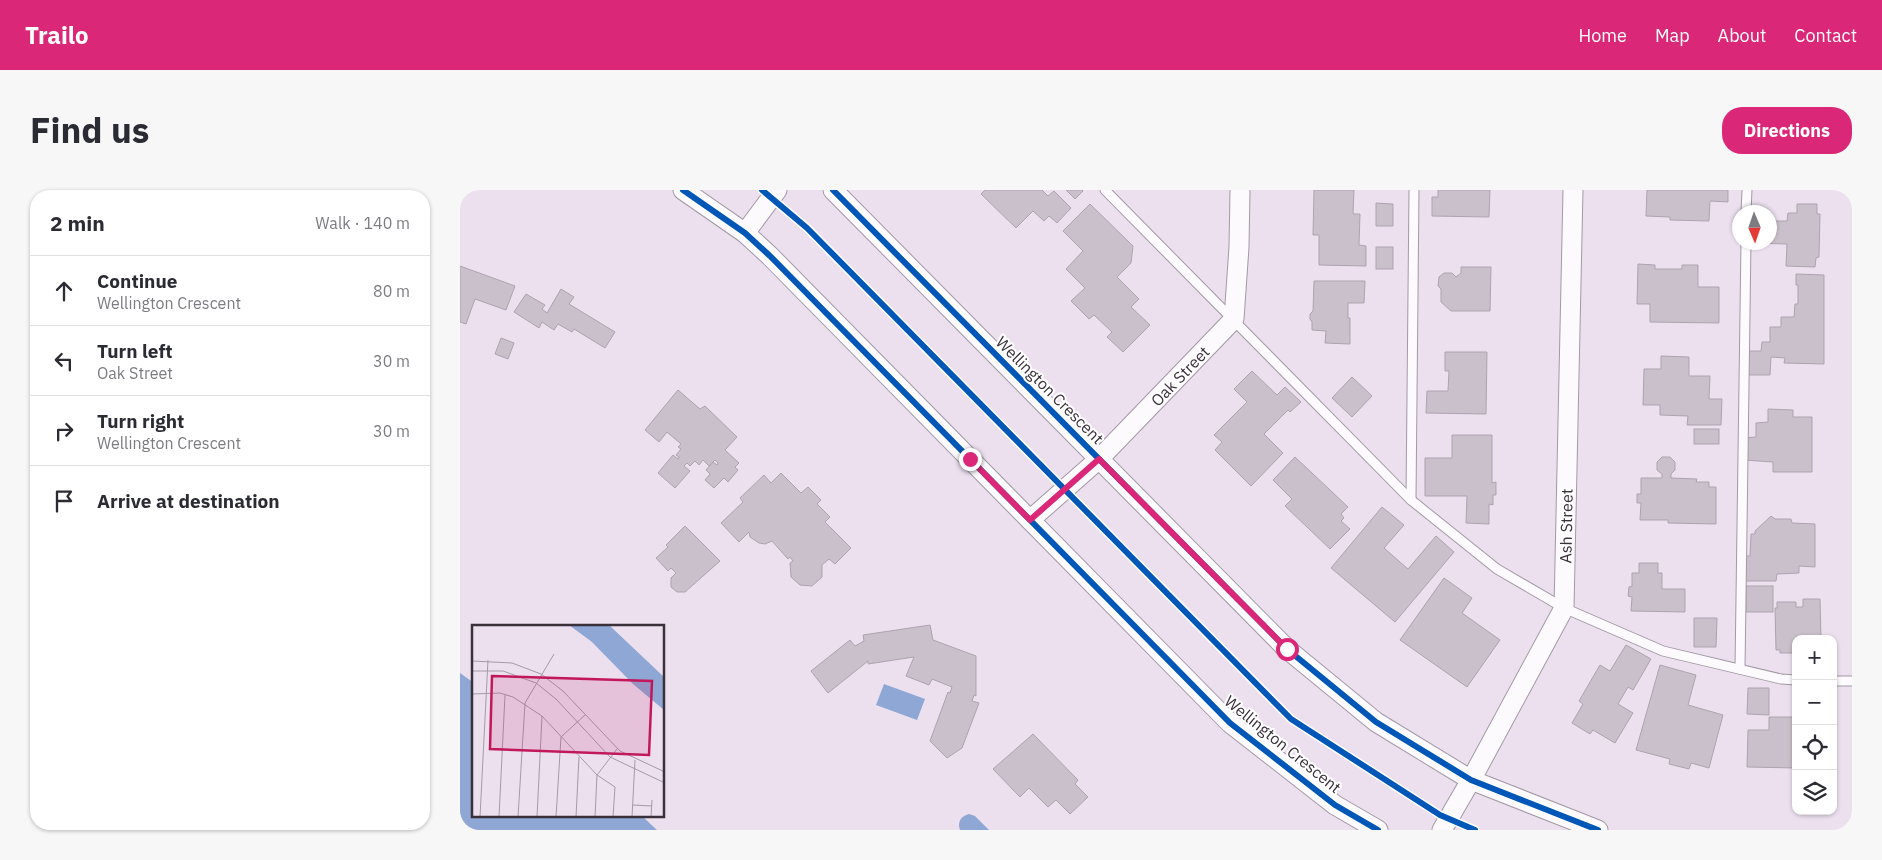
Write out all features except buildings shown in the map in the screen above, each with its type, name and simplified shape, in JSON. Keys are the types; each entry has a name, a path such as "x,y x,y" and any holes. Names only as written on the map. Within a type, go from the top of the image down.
{"street":[{"name":"Wellington Crescent","path":"683,190 745,232 1230,723 1335,805 1378,830"},
{"path":"745,232 776,190"},
{"name":"Wellington Crescent","path":"833,190 1287,649 1376,722 1471,780 1598,830"},
{"path":"1234,319 1239,247 1240,190"},
{"name":"Ash Street","path":"1442,830 1564,608 1573,190"},
{"name":"Oak Street","path":"1030,520 1099,459 1234,319"}],"lane":[{"path":"1105,190 1411,500 1497,569 1564,608 1663,651 1781,679 1792,680"},
{"path":"1411,500 1414,190"},
{"path":"1746,205 1747,190"},
{"path":"1740,669 1746,250"},
{"path":"1837,681 1852,681"}],"water":[{"path":"460,673 472,682 472,818 644,818 657,830 460,830"},
{"path":"884,684 925,699 917,720 876,705"},
{"path":"969,814 975,816 989,830 960,830 960,820"}],"cycle path":[{"path":"683,190 745,233 770,256 1230,723 1335,805 1378,830"},
{"path":"762,190 807,228 1291,719 1440,815 1475,830"},
{"path":"833,190 1287,649 1376,722 1471,780 1598,830"}],"route":[{"path":"970,459 1030,520 1099,459 1287,649"}]}
